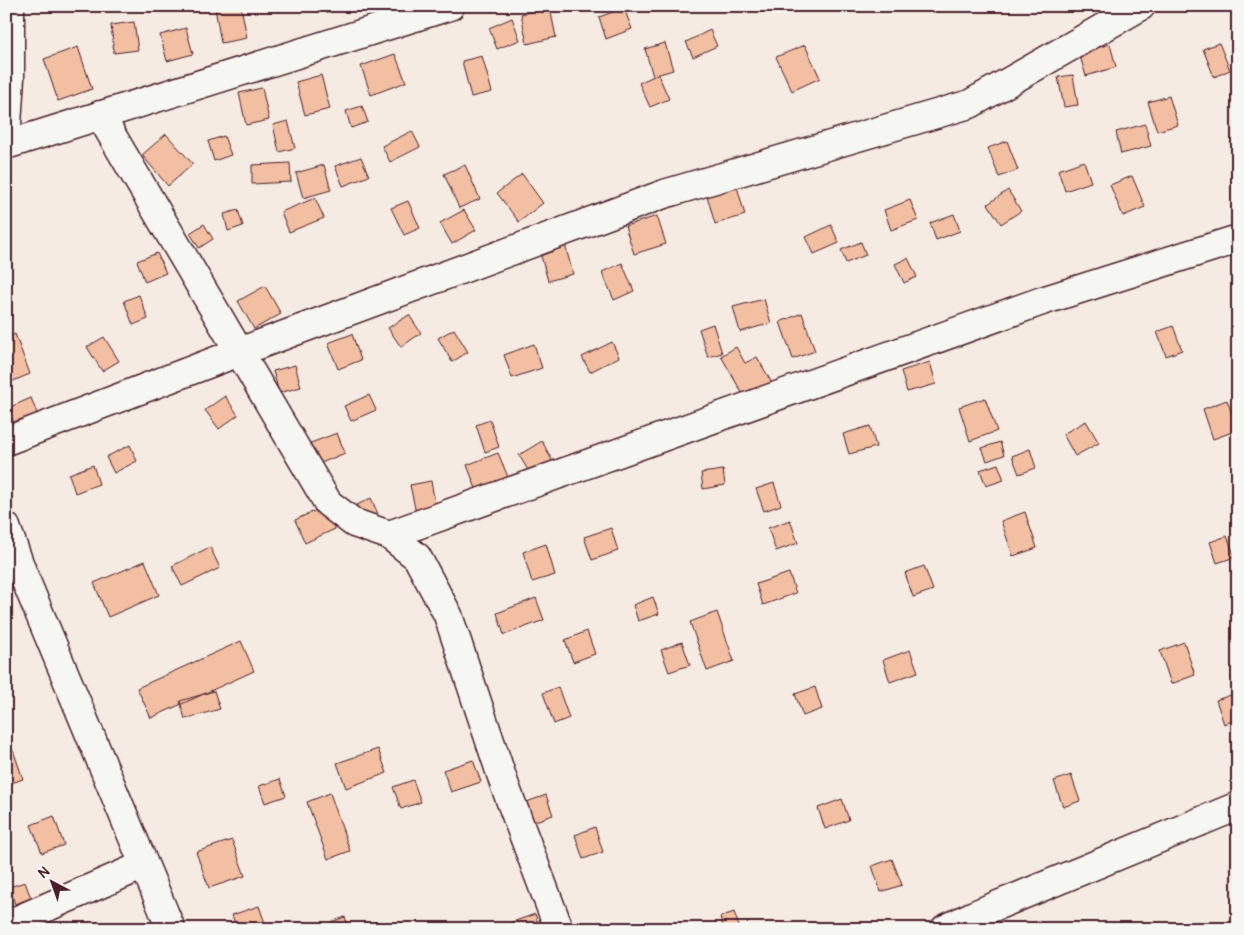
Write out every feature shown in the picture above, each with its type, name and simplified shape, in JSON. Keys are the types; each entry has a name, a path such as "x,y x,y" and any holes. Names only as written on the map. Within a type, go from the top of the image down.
{"street":[{"path":"6,140 10,78 10,6"},
{"path":"6,144 450,6"},
{"path":"6,441 664,194 970,104 1141,6"},
{"path":"100,115 328,503 354,523 389,535 417,557 448,615 505,786 558,929"},
{"path":"389,535 1042,300 1238,240"},
{"path":"6,526 15,577 171,929"},
{"path":"945,929 974,915 1238,806"},
{"path":"6,924 144,865"}],"building":[{"path":"241,6 247,38 221,43 215,8"},
{"path":"328,6 354,6 329,12"},
{"path":"550,8 556,37 527,44 521,14"},
{"path":"624,8 632,29 606,39 599,17"},
{"path":"512,18 520,40 497,49 489,28"},
{"path":"134,22 138,50 114,53 111,25"},
{"path":"186,28 193,54 167,61 160,35"},
{"path":"710,30 717,46 693,57 686,42"},
{"path":"665,43 673,70 653,76 645,49"},
{"path":"1219,43 1230,70 1214,77 1203,49"},
{"path":"1110,44 1116,67 1086,76 1079,53"},
{"path":"805,45 820,78 792,91 776,57"},
{"path":"78,47 92,89 58,101 44,59"},
{"path":"395,54 406,82 371,95 361,66"},
{"path":"482,56 492,92 471,97 462,61"},
{"path":"658,74 669,99 650,107 639,83"},
{"path":"321,75 330,109 305,115 296,82"},
{"path":"1073,75 1078,105 1064,107 1058,77"},
{"path":"262,88 269,120 246,125 239,93"},
{"path":"1169,96 1178,125 1157,131 1148,102"},
{"path":"362,106 368,122 351,128 346,111"},
{"path":"288,121 295,148 279,152 273,125"},
{"path":"1145,124 1151,146 1121,154 1116,132"},
{"path":"412,131 420,147 390,162 382,146"},
{"path":"166,134 193,164 168,186 142,155"},
{"path":"224,136 231,155 214,161 208,141"},
{"path":"1007,141 1018,170 999,177 988,148"},
{"path":"361,157 369,176 343,186 335,166"},
{"path":"1084,161 1091,182 1065,191 1058,170"},
{"path":"290,163 291,182 252,184 252,165"},
{"path":"324,165 331,190 303,198 296,173"},
{"path":"465,165 480,199 459,208 444,174"},
{"path":"522,174 543,203 519,222 497,193"},
{"path":"1132,176 1145,207 1123,216 1110,185"},
{"path":"736,183 745,215 715,224 706,192"},
{"path":"1008,190 1021,211 1001,224 988,204"},
{"path":"315,198 324,218 289,232 281,212"},
{"path":"910,200 918,220 891,230 884,210"},
{"path":"408,201 420,228 404,235 391,208"},
{"path":"238,210 243,226 228,231 224,214"},
{"path":"464,210 476,230 452,244 440,223"},
{"path":"954,214 960,231 936,240 930,223"},
{"path":"657,216 666,244 634,254 625,226"},
{"path":"204,224 213,239 199,248 190,233"},
{"path":"831,225 839,243 814,254 806,237"},
{"path":"564,241 573,274 548,281 539,249"},
{"path":"861,242 866,255 846,263 841,250"},
{"path":"157,253 166,273 145,282 137,261"},
{"path":"908,258 917,277 904,283 895,264"},
{"path":"622,263 634,291 614,300 602,272"},
{"path":"265,286 281,314 254,329 238,301"},
{"path":"139,295 148,319 133,325 124,301"},
{"path":"764,299 771,323 740,332 733,307"},
{"path":"802,313 815,351 793,359 780,322"},
{"path":"409,315 421,333 401,347 388,328"},
{"path":"713,324 722,353 708,357 699,329"},
{"path":"1173,326 1182,350 1166,356 1157,332"},
{"path":"454,329 468,352 452,362 438,338"},
{"path":"15,334 30,374 6,384 6,338"},
{"path":"352,334 361,360 338,369 328,343"},
{"path":"104,337 119,361 102,371 87,347"},
{"path":"612,342 619,357 590,372 582,357"},
{"path":"534,344 542,368 512,378 504,355"},
{"path":"736,347 745,363 757,357 773,385 746,400 721,356"},
{"path":"930,362 936,384 907,392 901,371"},
{"path":"295,365 301,387 279,393 273,371"},
{"path":"369,395 376,410 351,421 344,406"},
{"path":"225,396 238,415 219,429 205,410"},
{"path":"31,398 41,423 17,431 8,408"},
{"path":"985,398 997,431 970,441 959,407"},
{"path":"1227,400 1238,430 1213,439 1203,409"},
{"path":"490,420 499,447 485,452 476,425"},
{"path":"1086,421 1099,443 1075,456 1063,434"},
{"path":"870,426 876,447 849,454 843,434"},
{"path":"337,433 345,453 316,465 308,444"},
{"path":"542,441 554,464 532,477 519,455"},
{"path":"1000,442 1004,455 987,461 982,448"},
{"path":"130,445 137,461 114,473 106,457"},
{"path":"1030,449 1036,468 1019,474 1012,456"},
{"path":"498,453 513,489 481,502 467,465"},
{"path":"998,464 1004,480 986,486 980,470"},
{"path":"93,465 99,484 75,493 69,474"},
{"path":"723,470 725,485 703,489 701,473"},
{"path":"431,481 436,509 416,513 410,485"},
{"path":"774,483 781,505 764,511 756,489"},
{"path":"371,498 378,514 360,523 353,507"},
{"path":"325,506 335,529 305,543 295,520"},
{"path":"1025,512 1037,548 1013,556 1001,521"},
{"path":"790,520 798,543 776,551 768,528"},
{"path":"611,528 618,551 592,560 584,537"},
{"path":"1227,536 1235,557 1217,563 1210,542"},
{"path":"546,544 555,575 532,582 523,552"},
{"path":"210,547 220,568 182,586 172,566"},
{"path":"145,561 159,595 108,617 94,583"},
{"path":"924,566 933,590 913,597 905,573"},
{"path":"789,573 796,593 763,605 756,584"},
{"path":"653,597 659,614 638,621 633,605"},
{"path":"536,598 544,620 504,635 497,613"},
{"path":"717,612 734,661 707,671 690,622"},
{"path":"587,631 595,654 573,662 565,640"},
{"path":"241,641 254,671 151,718 137,688"},
{"path":"682,642 690,665 669,672 661,650"},
{"path":"1184,642 1195,675 1171,684 1160,651"},
{"path":"910,650 918,672 890,682 883,660"},
{"path":"558,687 569,718 554,724 543,693"},
{"path":"815,687 822,709 803,716 795,694"},
{"path":"214,691 220,709 185,719 180,701"},
{"path":"1234,694 1238,703 1238,719 1224,724 1216,700"},
{"path":"6,725 11,737 6,738"},
{"path":"378,749 387,773 346,788 337,763"},
{"path":"13,750 23,779 6,785 6,753"},
{"path":"473,760 481,782 451,792 443,770"},
{"path":"1071,775 1080,801 1063,807 1054,781"},
{"path":"280,779 286,796 265,803 259,786"},
{"path":"413,780 421,802 401,809 393,787"},
{"path":"330,793 350,851 328,859 307,802"},
{"path":"546,795 553,815 527,824 521,804"},
{"path":"842,799 849,820 825,829 818,808"},
{"path":"54,816 64,845 42,853 31,825"},
{"path":"595,827 603,852 583,859 575,835"},
{"path":"232,840 245,876 209,888 196,852"},
{"path":"892,859 902,885 881,892 872,866"},
{"path":"25,882 31,898 15,904 9,887"},
{"path":"259,906 267,929 237,929 232,915"},
{"path":"734,912 740,929 724,929 720,917"},
{"path":"535,914 540,929 505,929 504,925"},
{"path":"345,917 349,929 333,929 331,922"}]}
